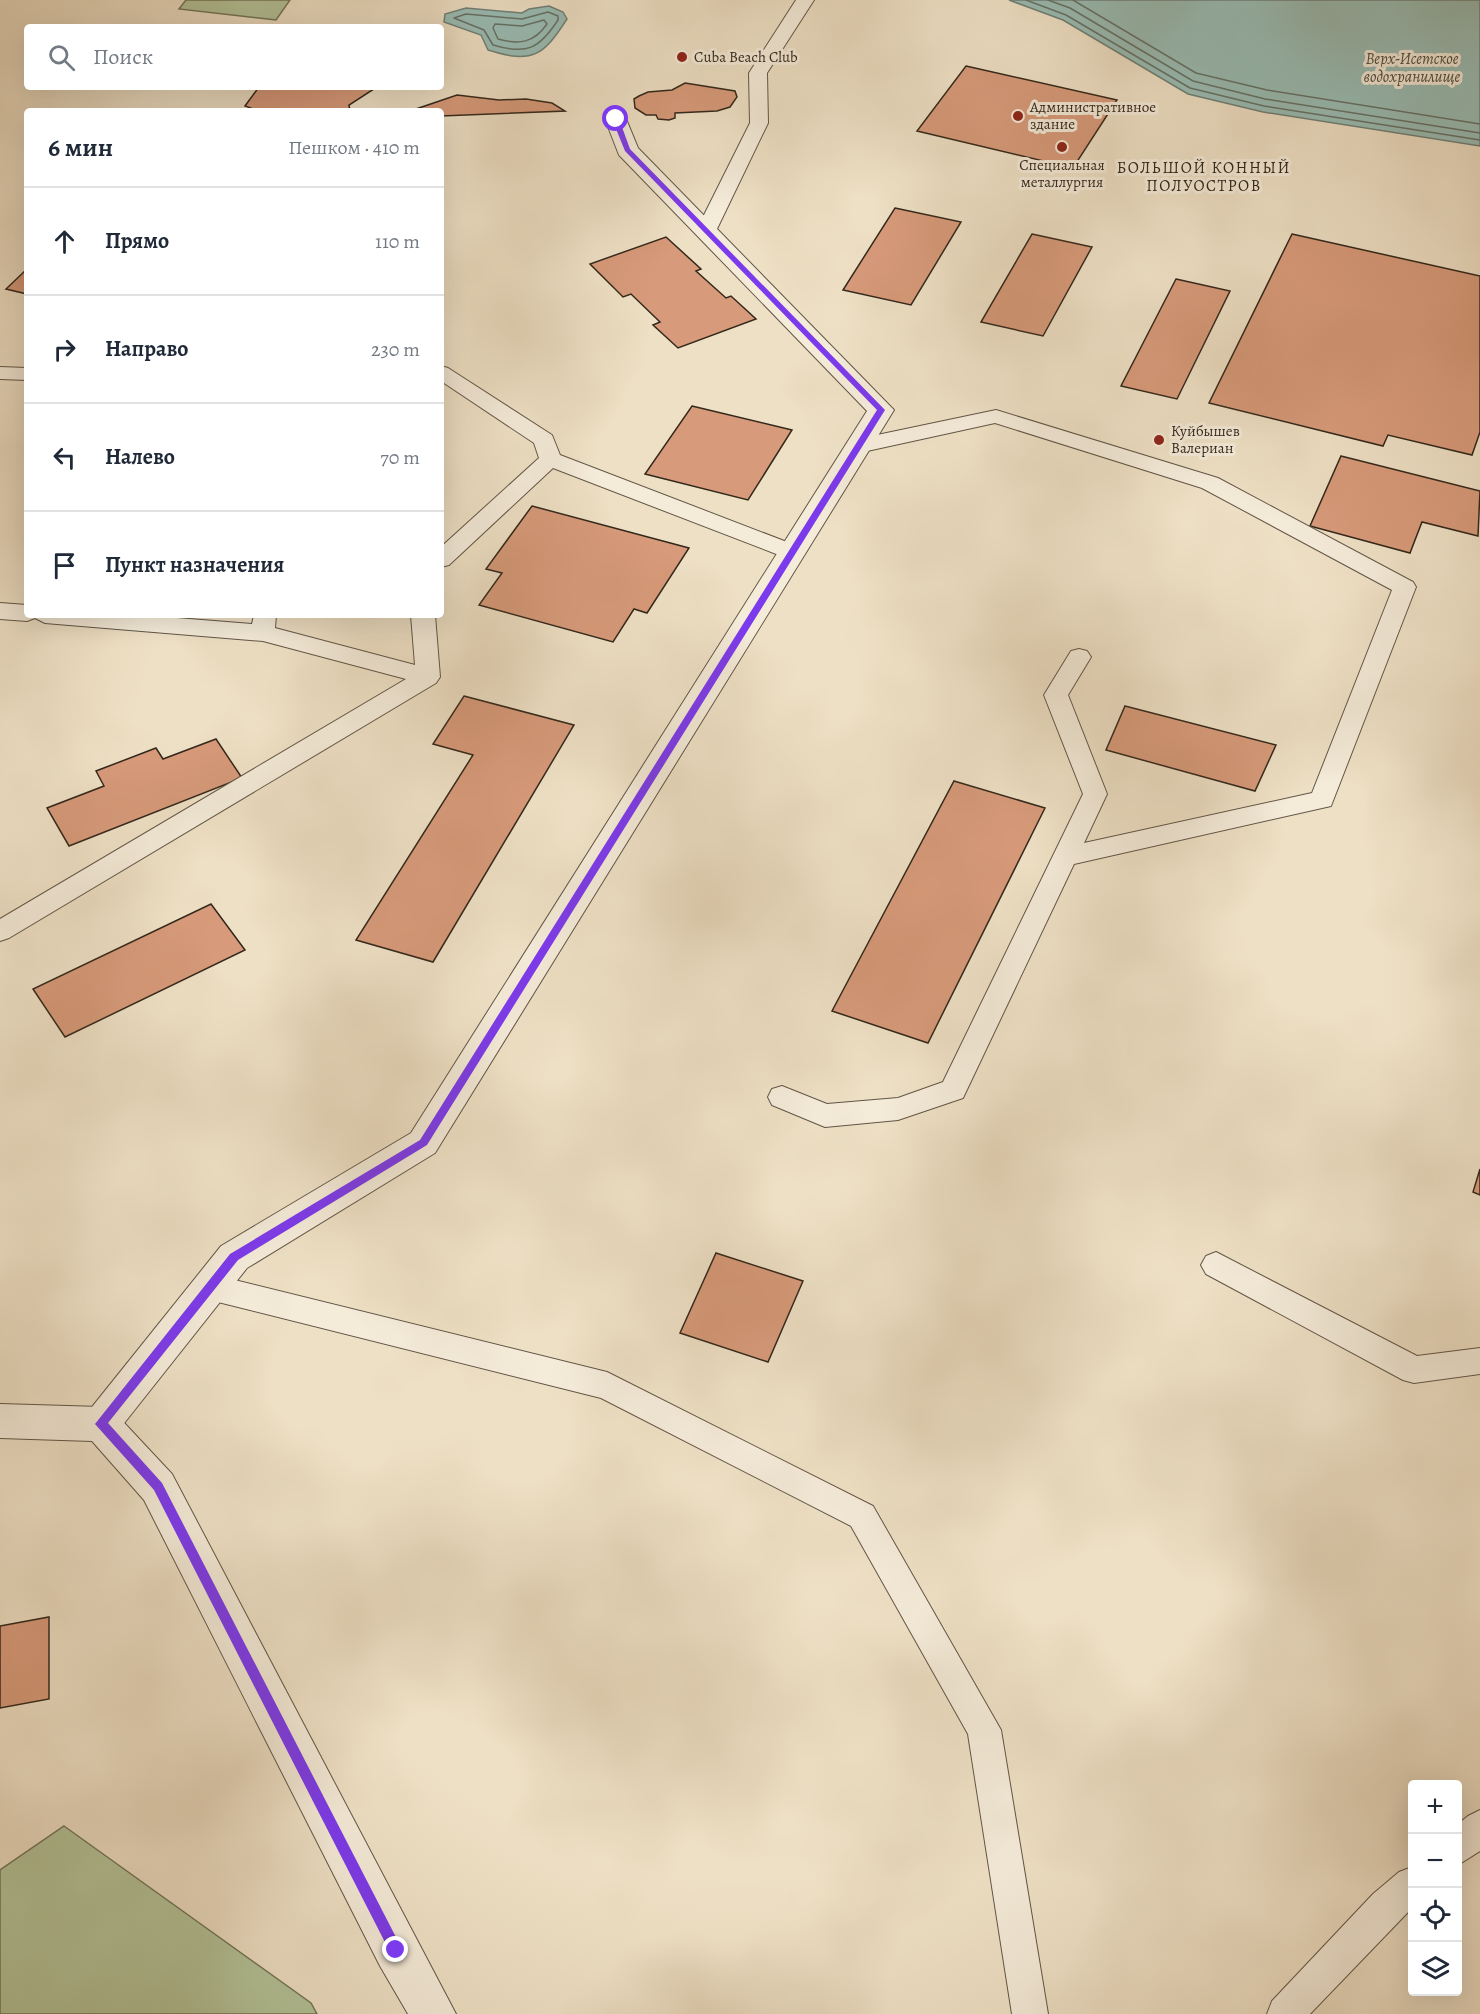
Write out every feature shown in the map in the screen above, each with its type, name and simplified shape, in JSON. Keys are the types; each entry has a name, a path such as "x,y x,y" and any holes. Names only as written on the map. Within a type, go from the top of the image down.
{"street":[{"path":"101,1424 234,1257 423,1143 881,410 627,150 616,119"},
{"path":"0,1420 101,1424 158,1487 396,1950 433,2014"}],"lane":[{"path":"706,231 759,123 758,73 805,0"},
{"path":"0,373 24,374"},
{"path":"444,374 544,440 550,459"},
{"path":"858,446 996,416 1210,483 1405,587 1322,800 1066,855"},
{"path":"550,459 792,552"},
{"path":"444,557 550,459"},
{"path":"0,611 24,614"},
{"path":"118,618 264,624 428,677"},
{"path":"423,618 428,677"},
{"path":"782,1097 825,1116 898,1109 953,1090 1095,794 1056,695 1079,657"},
{"path":"0,931 428,677"},
{"path":"1216,1265 1414,1370 1480,1362"},
{"path":"210,1287 606,1386 862,1516 984,1730 1030,2014"},
{"path":"1462,1844 1480,1828"},
{"path":"1285,2014 1386,1907 1409,1888"}],"green space":[{"path":"186,0 290,0 276,20 179,9"},
{"path":"64,1826 311,2003 317,2014 0,2014 0,1870"}],"water":[{"name":"Верх-Исетское водохранилище","path":"1009,0 1480,0 1480,146 1263,112 1188,94 1063,20"},
{"path":"549,6 563,12 567,19 559,32 543,49 526,56 488,50 481,35 444,22 445,14 466,8 522,13 529,9"}],"building":[{"name":"Административное здание","path":"966,66 1117,100 1073,168 917,131"},
{"path":"685,83 735,91 737,97 730,107 717,111 675,113 675,118 669,120 658,119 656,115 646,115 635,108 634,99 639,96 648,92 672,90"},
{"path":"257,90 372,90 349,105 350,108 251,108 245,106"},
{"path":"457,95 499,100 526,99 552,103 565,111 444,116 444,108 419,108"},
{"path":"895,208 961,222 911,305 843,290"},
{"path":"1032,234 1092,247 1043,336 981,322"},
{"path":"1292,234 1480,276 1480,432 1472,455 1388,435 1383,446 1209,403"},
{"path":"666,237 701,269 696,271 726,298 731,296 756,319 678,348 653,325 660,322 631,294 623,297 590,264"},
{"path":"24,272 24,293 6,289"},
{"path":"1176,279 1230,291 1177,399 1121,386"},
{"path":"692,406 792,430 748,500 645,474"},
{"path":"1341,456 1480,491 1478,536 1422,522 1410,553 1310,526"},
{"path":"532,506 689,548 647,613 634,609 613,642 479,605 502,573 486,569"},
{"path":"464,696 574,725 433,962 356,940 473,755 433,744"},
{"path":"1125,706 1276,745 1255,791 1106,750"},
{"path":"216,739 242,778 69,846 47,808 104,786 96,771 156,748 163,759"},
{"path":"954,781 1045,808 928,1043 832,1011"},
{"path":"211,904 245,950 65,1037 33,989"},
{"path":"1480,1169 1480,1195 1473,1192"},
{"path":"716,1253 803,1281 768,1362 680,1333"},
{"path":"49,1617 49,1699 0,1708 0,1626"}],"place":[{"name":"Cuba Beach Club","path":"682,57"},
{"name":"Административное здание","path":"1018,116"},
{"name":"Специальная металлургия","path":"1062,147"},
{"name":"Куйбышев Валериан","path":"1159,440"}],"district":[{"name":"БОЛЬШОЙ КОННЫЙ ПОЛУОСТРОВ","path":"1204,176"}],"route":[{"path":"396,1950 158,1487 101,1424 234,1257 423,1143 881,410 627,150 616,119"}]}
